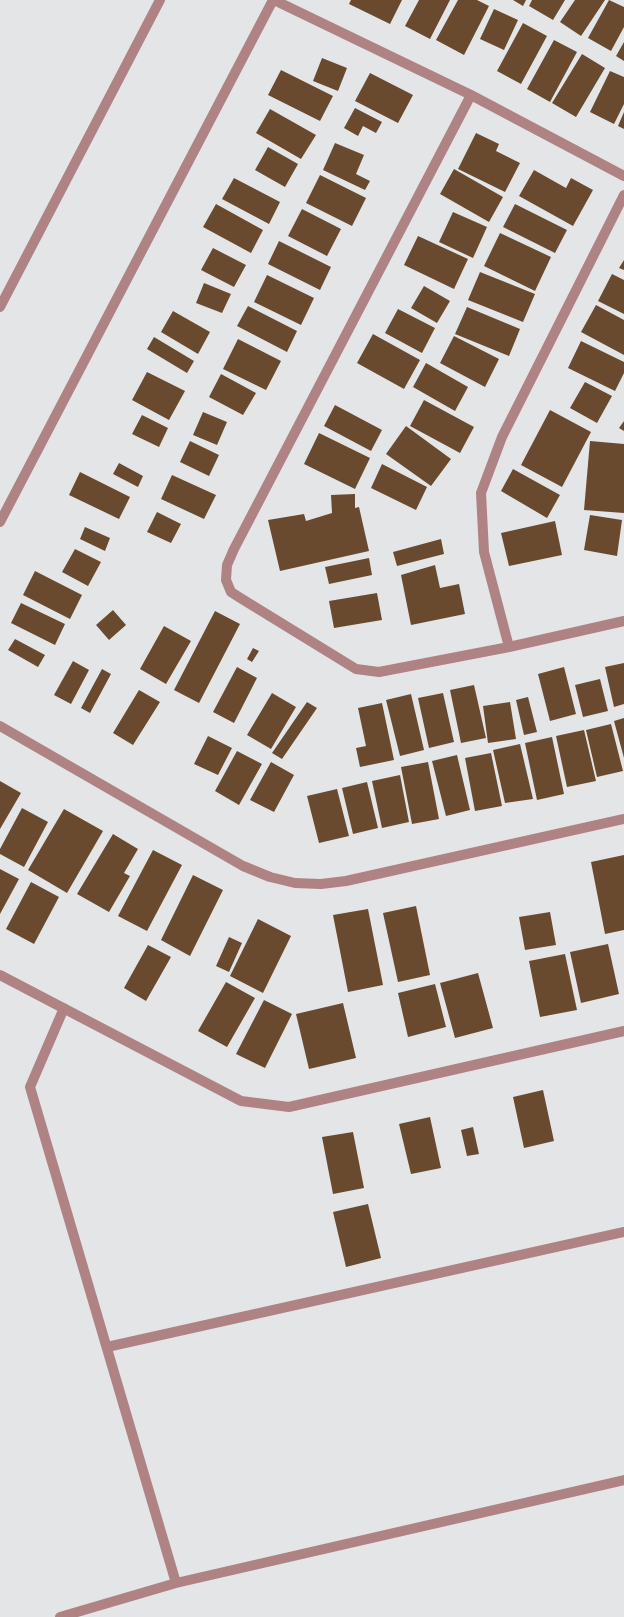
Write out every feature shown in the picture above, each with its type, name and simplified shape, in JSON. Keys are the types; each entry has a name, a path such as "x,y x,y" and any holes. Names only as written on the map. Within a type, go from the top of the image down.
{"street":[{"path":"0,307 160,0"},
{"path":"0,522 274,0 471,95 624,176"},
{"path":"471,95 234,549 227,565 226,580 231,592 242,600 356,669 379,672 509,648 624,621"},
{"path":"509,648 484,552 481,493 502,437 624,195"},
{"path":"0,726 243,866 270,877 295,883 321,884 346,881 624,819"},
{"path":"0,975 241,1100 289,1107 624,1031"},
{"path":"64,1008 30,1087 176,1583"},
{"path":"107,1348 624,1232"},
{"path":"60,1617 176,1583 624,1480"}],"building":[{"path":"351,0 402,0 390,24 349,4"},
{"path":"419,0 450,0 430,39 405,26"},
{"path":"458,0 477,0 489,6 464,55 436,40"},
{"path":"513,0 526,0 523,6"},
{"path":"532,0 565,0 553,20 529,6"},
{"path":"575,0 605,0 581,36 560,22"},
{"path":"609,0 624,7 624,27 611,51 588,38"},
{"path":"494,9 518,20 504,50 480,39"},
{"path":"523,23 547,36 521,84 497,71"},
{"path":"554,40 577,52 550,102 527,89"},
{"path":"624,42 624,61 616,56"},
{"path":"582,54 605,68 576,117 552,103"},
{"path":"322,58 347,68 338,91 313,81"},
{"path":"281,70 333,96 320,121 268,95"},
{"path":"610,71 624,77 624,104 614,124 590,112"},
{"path":"370,73 413,95 398,123 355,101"},
{"path":"355,108 382,122 376,133 363,126 358,136 344,128"},
{"path":"270,109 316,135 301,159 256,133"},
{"path":"624,112 624,129 618,126"},
{"path":"476,133 499,144 496,151 520,163 505,192 458,169"},
{"path":"335,143 364,155 356,174 370,181 365,190 323,170"},
{"path":"268,147 298,164 285,187 255,170"},
{"path":"454,169 503,197 489,222 440,194"},
{"path":"534,170 566,188 571,178 593,190 573,226 519,196"},
{"path":"320,175 366,198 352,226 306,203"},
{"path":"234,178 280,202 269,224 222,199"},
{"path":"216,204 263,230 251,253 203,227"},
{"path":"515,204 567,230 555,253 503,227"},
{"path":"302,209 341,229 327,256 288,236"},
{"path":"453,212 487,227 473,258 439,242"},
{"path":"500,233 551,257 535,291 484,266"},
{"path":"418,236 468,259 454,289 404,265"},
{"path":"279,241 331,267 320,290 268,264"},
{"path":"213,248 246,265 234,287 201,270"},
{"path":"624,260 624,270 619,268"},
{"path":"480,272 535,294 523,322 468,300"},
{"path":"612,274 624,280 624,314 598,301"},
{"path":"267,275 314,298 301,325 254,302"},
{"path":"204,283 231,294 222,313 196,303"},
{"path":"424,286 450,301 437,323 411,308"},
{"path":"596,305 624,320 624,355 581,332"},
{"path":"248,306 297,331 287,352 237,326"},
{"path":"467,307 520,329 509,356 455,334"},
{"path":"398,309 435,328 422,353 385,333"},
{"path":"173,311 210,332 198,354 161,332"},
{"path":"373,334 420,360 404,389 357,363"},
{"path":"454,336 499,359 485,387 440,363"},
{"path":"154,337 194,361 187,373 147,349"},
{"path":"238,339 281,361 266,390 223,369"},
{"path":"581,341 624,362 624,373 615,391 568,368"},
{"path":"426,363 468,387 455,411 413,387"},
{"path":"147,372 185,391 169,420 132,400"},
{"path":"221,374 256,393 243,415 209,397"},
{"path":"585,382 612,396 597,423 570,408"},
{"path":"424,400 474,427 460,453 410,426"},
{"path":"335,405 382,430 371,451 324,426"},
{"path":"550,410 591,432 562,487 521,465"},
{"path":"203,412 227,422 217,445 193,435"},
{"path":"142,415 168,428 159,447 132,434"},
{"path":"624,421 624,431 619,428"},
{"path":"406,426 451,459 431,486 386,454"},
{"path":"319,433 370,458 355,489 304,464"},
{"path":"190,441 219,455 209,476 180,462"},
{"path":"590,441 624,444 624,513 584,510"},
{"path":"119,463 143,476 138,487 113,474"},
{"path":"382,464 427,487 416,510 371,488"},
{"path":"513,469 560,495 547,518 501,491"},
{"path":"80,472 130,497 119,519 69,495"},
{"path":"172,475 216,495 204,519 161,499"},
{"path":"355,494 355,508 359,507 369,551 280,571 268,520 304,514 306,521 332,513 331,495"},
{"path":"157,512 181,524 171,543 147,532"},
{"path":"590,515 622,520 617,556 584,550"},
{"path":"555,521 562,555 509,566 501,533"},
{"path":"85,527 110,538 105,551 80,539"},
{"path":"441,539 444,554 397,566 393,552"},
{"path":"75,549 101,562 88,586 62,572"},
{"path":"369,558 372,575 329,584 325,567"},
{"path":"435,565 440,588 459,584 465,614 411,625 401,575"},
{"path":"35,571 82,595 70,619 23,595"},
{"path":"377,593 382,620 334,628 329,601"},
{"path":"21,603 65,624 55,645 11,623"},
{"path":"113,610 126,625 109,640 96,625"},
{"path":"215,611 240,624 199,703 174,690"},
{"path":"164,626 191,641 166,684 140,669"},
{"path":"15,639 45,655 38,667 8,650"},
{"path":"253,648 259,651 252,662 247,659"},
{"path":"73,661 89,670 71,704 54,695"},
{"path":"624,663 624,704 614,707 605,667"},
{"path":"237,667 257,678 234,723 213,712"},
{"path":"564,667 576,714 550,721 538,674"},
{"path":"102,669 111,674 90,713 81,708"},
{"path":"600,679 608,711 583,717 575,685"},
{"path":"474,685 486,738 461,743 450,690"},
{"path":"139,690 160,702 133,745 113,733"},
{"path":"272,693 296,707 271,749 247,735"},
{"path":"443,693 454,742 429,748 418,698"},
{"path":"411,694 424,750 400,756 386,700"},
{"path":"528,697 537,732 524,735 516,700"},
{"path":"307,702 317,708 282,759 272,753"},
{"path":"510,702 516,739 488,743 483,706"},
{"path":"382,703 394,760 360,767 356,748 366,746 358,708"},
{"path":"624,718 624,758 614,721"},
{"path":"611,724 623,771 597,777 586,730"},
{"path":"584,730 596,781 567,787 556,736"},
{"path":"208,736 232,748 218,775 194,764"},
{"path":"552,737 564,794 537,800 525,743"},
{"path":"520,744 533,799 505,803 493,750"},
{"path":"237,751 262,764 239,805 215,791"},
{"path":"491,753 502,806 475,811 465,758"},
{"path":"457,755 470,810 446,816 432,761"},
{"path":"271,762 294,775 274,812 250,800"},
{"path":"428,762 439,819 412,824 401,767"},
{"path":"400,775 409,822 382,828 372,781"},
{"path":"0,781 21,793 0,829"},
{"path":"367,782 378,828 353,834 342,788"},
{"path":"337,789 349,836 319,843 307,796"},
{"path":"22,808 48,822 24,867 0,854 0,849"},
{"path":"64,809 103,831 67,893 28,870"},
{"path":"113,834 138,849 124,873 130,876 109,912 77,894"},
{"path":"153,850 182,865 147,931 118,916"},
{"path":"624,855 624,930 605,934 591,862"},
{"path":"0,869 19,879 0,914"},
{"path":"193,875 223,890 190,956 161,940"},
{"path":"31,882 59,897 34,944 6,929"},
{"path":"416,906 430,975 398,982 383,913"},
{"path":"368,909 383,985 348,992 333,915"},
{"path":"550,912 556,945 525,950 519,917"},
{"path":"258,919 291,936 263,993 230,976"},
{"path":"229,937 242,943 229,972 216,966"},
{"path":"608,944 619,994 581,1003 570,952"},
{"path":"148,945 171,957 146,1001 124,988"},
{"path":"565,954 577,1010 540,1017 529,961"},
{"path":"478,973 493,1028 455,1038 440,983"},
{"path":"226,982 255,998 227,1047 198,1031"},
{"path":"435,984 446,1027 408,1037 398,993"},
{"path":"264,1000 292,1014 265,1068 236,1054"},
{"path":"343,1003 356,1058 309,1069 296,1014"},
{"path":"543,1090 554,1141 524,1148 513,1097"},
{"path":"430,1117 441,1168 411,1174 399,1124"},
{"path":"473,1127 479,1154 467,1156 461,1130"},
{"path":"353,1132 364,1188 333,1194 322,1137"},
{"path":"368,1204 381,1258 346,1267 333,1212"}]}
